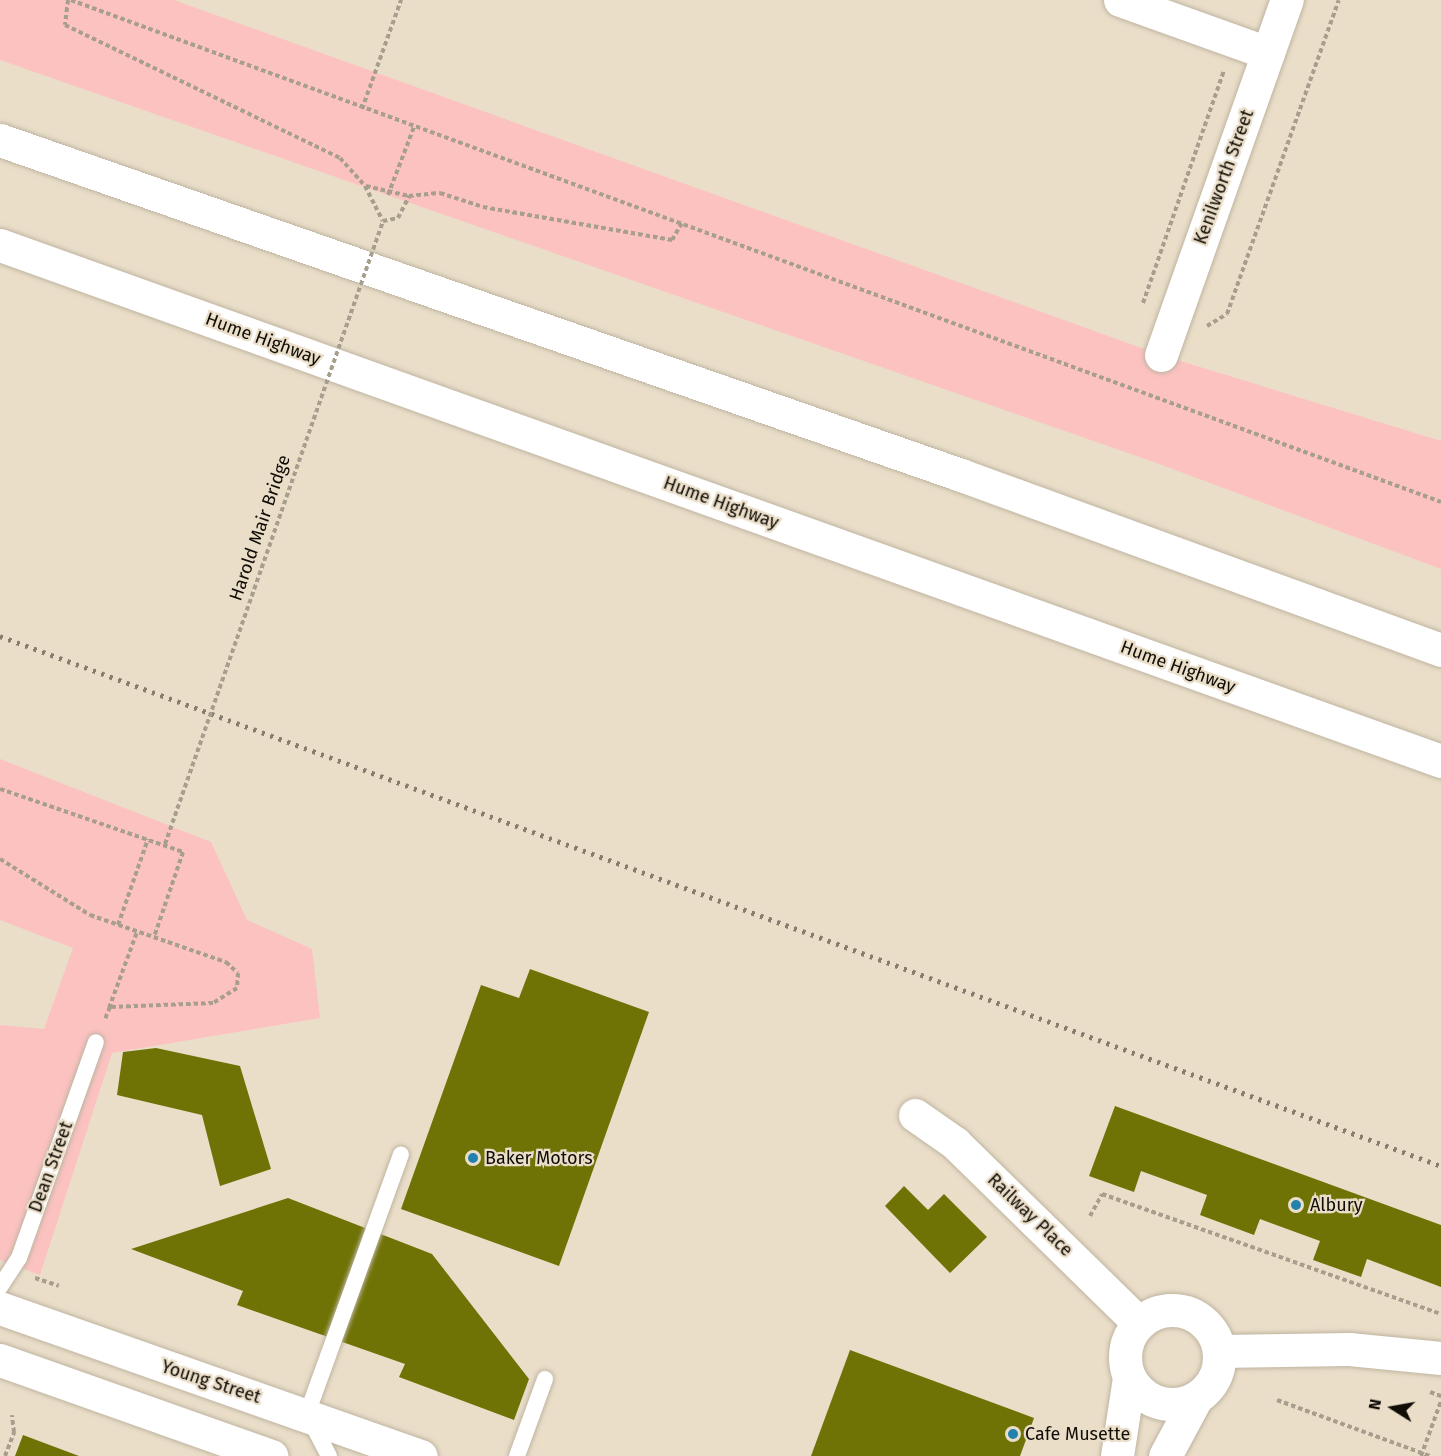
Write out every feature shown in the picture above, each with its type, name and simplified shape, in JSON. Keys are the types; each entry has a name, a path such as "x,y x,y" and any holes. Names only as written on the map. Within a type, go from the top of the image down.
{"main road":[{"path":"1120,0 1268,53"},
{"name":"Kenilworth Street","path":"1161,355 1287,0"},
{"path":"0,140 950,471 1441,650"},
{"name":"Hume Highway","path":"0,245 1441,761"},
{"name":"Railway Place","path":"915,1115 970,1157 1140,1323"},
{"name":"Young Street","path":"0,1308 307,1414 421,1456"},
{"path":"1118,1456 1129,1378 1126,1346 1140,1323 1155,1313 1183,1311 1207,1325 1220,1351 1214,1379 1195,1400 1165,1456"},
{"path":"1220,1351 1349,1349 1441,1358"},
{"path":"0,1360 271,1456"},
{"path":"1129,1378 1157,1402 1195,1400"}],"lane":[{"name":"Dean Street","path":"0,1287 19,1258 96,1042"},
{"path":"328,1456 307,1414 401,1155"},
{"path":"517,1456 545,1379"}],"path":[{"path":"409,196 398,218 383,221 365,186 340,158 65,25 69,0 1441,502"},
{"path":"362,109 401,0"},
{"path":"388,195 414,127"},
{"path":"365,186 388,195 440,194 483,207 672,240 682,223"},
{"name":"Harold Mair Bridge","path":"165,844 383,221"},
{"path":"0,789 183,852 154,937"},
{"path":"118,925 148,839"},
{"path":"0,859 90,915 226,962 238,973 237,988 213,1003 110,1007"},
{"path":"96,1042 137,932"},
{"path":"1090,1216 1102,1194 1441,1314"},
{"path":"1277,1400 1422,1455 1430,1456"},
{"path":"1422,1455 1441,1401"},
{"path":"5,1456 14,1432 12,1415"}],"shaded area":[{"path":"0,0 174,0 1161,355 1441,441 1441,569 1151,461 0,60"},
{"path":"0,759 211,842 247,920 312,949 320,1018 112,1053 40,1275 0,1260 0,1025 44,1029 73,948 0,920"}],"building":[{"path":"530,969 649,1012 559,1266 401,1209 481,985 519,998"},
{"path":"156,1048 240,1066 271,1169 220,1186 202,1115 117,1095 123,1052"},
{"name":"Albury","path":"1115,1106 1441,1225 1441,1287 1367,1259 1361,1277 1313,1260 1320,1241 1260,1219 1254,1235 1200,1215 1207,1195 1141,1171 1134,1192 1089,1176"},
{"path":"904,1186 928,1210 944,1194 987,1237 950,1273 885,1206"},
{"path":"288,1198 432,1254 529,1379 514,1420 399,1377 405,1364 237,1305 243,1291 131,1249"},
{"path":"850,1350 1034,1418 1020,1456 811,1456"},
{"path":"23,1435 79,1456 15,1456"}],"railway":[{"path":"0,636 1441,1166"}],"place":[{"name":"Baker Motors","path":"473,1158"},
{"name":"Albury","path":"1296,1205"},
{"name":"Cafe Musette","path":"1013,1434"}]}
